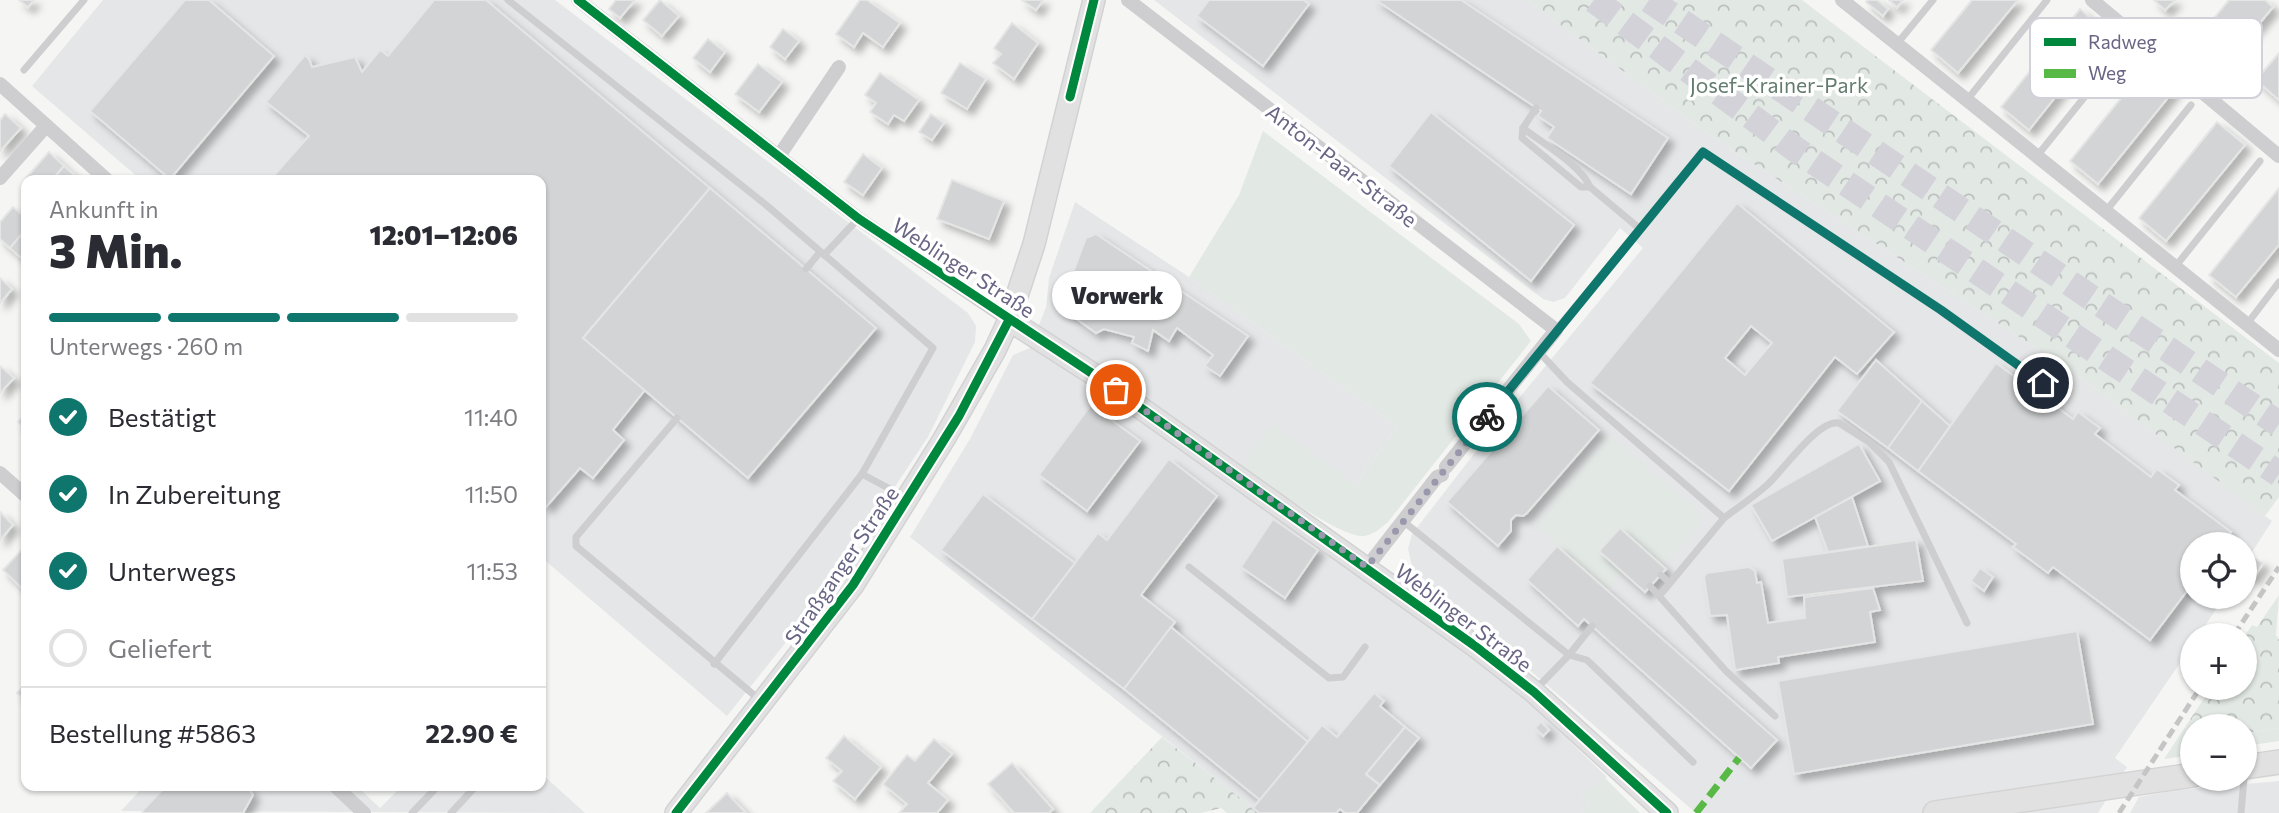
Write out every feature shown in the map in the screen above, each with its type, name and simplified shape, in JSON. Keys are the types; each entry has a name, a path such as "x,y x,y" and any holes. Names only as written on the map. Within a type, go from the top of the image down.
{"main road":[{"path":"2257,765 2279,762"},
{"path":"1935,813 2180,777"}],"street":[{"name":"Weblinger Straße","path":"578,0 859,219 1096,376 1367,567 1534,692 1668,813"},
{"name":"Straßganger Straße","path":"676,813 853,585 959,416 1009,320 1034,244 1094,0"},
{"name":"Anton-Paar-Straße","path":"1128,0 1556,330"},
{"path":"1842,0 2279,350"},
{"path":"2092,0 2114,18"},
{"path":"779,156 839,67"},
{"path":"0,84 101,175"},
{"path":"2209,98 2279,156"},
{"path":"0,178 46,126"},
{"path":"1367,567 1556,330"},
{"path":"0,472 21,491"},
{"path":"340,791 364,813"}],"lane":[{"path":"24,71 84,0"},
{"path":"508,0 748,190 933,348 862,474 714,664"},
{"path":"1896,45 1933,0"},
{"path":"2032,18 2047,0"},
{"path":"1966,100 2030,21"},
{"path":"2036,156 2083,98"},
{"path":"2105,211 2191,105"},
{"path":"1536,108 1523,128 1522,138 1581,187 1590,187"},
{"path":"1523,128 1559,150 1587,178 1590,187 1640,229"},
{"path":"1556,330 1703,152 1941,310 2043,383"},
{"path":"2175,267 2260,161"},
{"path":"806,269 859,219"},
{"path":"2247,324 2279,282"},
{"path":"1539,352 1560,375 1724,518"},
{"path":"677,418 576,537 576,546 714,664 763,702"},
{"path":"1660,595 1724,518 1770,483 1821,428 1834,422 1870,442 1889,462 1967,623"},
{"path":"862,474 908,499"},
{"path":"1403,521 1569,655 1587,660 1693,762"},
{"path":"1189,566 1329,678 1343,677 1365,647"},
{"path":"1661,575 1670,583"},
{"path":"1650,586 1726,671 1775,716"},
{"path":"1534,692 1592,626"},
{"path":"412,813 433,791"},
{"path":"451,813 471,791"},
{"path":"2241,813 2243,791"}],"shaded area":[{"path":"103,0 555,0 968,313 976,326 975,342 928,437 818,602 727,716 546,561 546,175 135,175 32,86"},
{"path":"1154,0 1527,0 1708,134 2070,370 2272,521 2257,544 2257,532 2180,532 2180,609 2216,609 2207,623 2180,623 2180,663 2115,758 2127,767 2098,813 1696,813 1413,570 1408,549 1412,534 1491,432 1643,248 1620,228 1565,298 1553,302 1543,299"},
{"path":"1075,202 1189,277 1397,426 1356,485 1273,426 1230,485 1495,672 1536,709 1607,777 1581,794 1589,804 1582,813 1259,813 910,537 970,439 1013,355 1030,348 1046,307 1049,278"},
{"path":"546,778 585,813 121,811 139,791 362,791 380,808 397,791 546,791"},
{"path":"2279,781 2279,813 2130,813 2139,797 2180,790 2257,791 2257,783"}],"green space":[{"name":"Josef-Krainer-Park","path":"1527,0 1802,0 2279,363 2279,497 2265,516 2070,370 1708,134"},
{"path":"1263,131 1519,324 1531,341 1388,522 1377,531 1364,536 1353,535 1322,519 1244,468 1244,464 1273,425 1356,485 1397,426 1189,277 1239,195"},
{"path":"1610,436 1695,509 1700,518 1699,525 1670,560 1661,564 1620,528 1599,551 1622,571 1608,589 1536,526"},
{"path":"2279,595 2276,635 2279,640 2279,728 2257,731 2257,714 2194,714 2203,700 2257,700 2257,627"},
{"path":"2279,728 2279,741 2257,744 2257,731"},
{"path":"2180,735 2180,757 2164,759"},
{"path":"1162,737 1259,813 1227,813 1221,808 1201,813 1090,813"},
{"path":"1605,778 1640,813 1582,813 1589,804 1581,794"}],"building":[{"path":"19,0 34,0 28,7"},
{"path":"185,0 209,0 274,56 173,175 165,175 90,111"},
{"path":"434,0 486,0 710,188 583,338 645,390 613,430 624,440 593,478 580,468 546,507 546,175 274,175 309,136 266,102 305,55 312,67 355,57 362,72 380,50 388,56"},
{"path":"616,0 635,0 620,18 609,9"},
{"path":"660,0 679,16 662,36 643,20"},
{"path":"860,0 867,0 900,23 883,47 863,33 854,47 836,34"},
{"path":"1022,0 1043,0 1036,10"},
{"path":"1209,0 1303,0 1309,4 1263,66 1197,16"},
{"path":"1376,0 1461,0 1668,138 1631,194 1547,138 1554,127 1538,116 1541,111"},
{"path":"1877,0 1888,9 1883,16 1866,2"},
{"path":"1889,0 1903,0 1897,7"},
{"path":"1972,0 2018,0 1958,73 1931,50"},
{"path":"2154,0 2175,0 2165,10"},
{"path":"2229,0 2265,0 2273,7 2262,20 2262,18 2214,18"},
{"path":"2080,9 2091,18 2073,18"},
{"path":"1012,23 1038,43 1014,79 993,63 1001,54 994,48"},
{"path":"783,29 799,41 785,59 770,47"},
{"path":"708,39 725,52 710,72 693,58"},
{"path":"2279,53 2279,100 2262,85 2262,73"},
{"path":"960,63 986,79 967,109 941,93"},
{"path":"758,64 782,82 759,112 735,94"},
{"path":"2030,71 2030,98 2054,98 2029,130 2001,107"},
{"path":"880,73 919,100 904,121 894,115 888,124 870,112 876,103 865,95"},
{"path":"2121,98 2168,98 2098,184 2070,161"},
{"path":"1431,112 1574,225 1531,281 1389,166"},
{"path":"5,114 21,128 0,151 0,120"},
{"path":"931,114 944,123 932,140 919,132"},
{"path":"2217,122 2245,145 2166,241 2139,218"},
{"path":"49,152 64,166 56,175 29,175"},
{"path":"863,154 882,168 863,195 844,182"},
{"path":"64,166 74,175 56,175"},
{"path":"952,180 1004,201 989,239 937,219"},
{"path":"710,188 876,328 748,478 583,338"},
{"path":"2279,188 2279,245 2236,297 2209,275"},
{"path":"1737,203 1894,332 1857,374 1835,357 1729,491 1590,383","holes":["1751,326 1772,343 1745,375 1725,358"]},
{"path":"13,207 21,214 21,235 10,248 0,239 0,222"},
{"path":"1096,234 1248,336 1220,376 1205,366 1213,355 1177,328 1169,341 1153,330 1148,351 1132,343 1134,337 1104,329 1096,333 1060,307 1086,238"},
{"path":"21,235 21,258 10,248"},
{"path":"0,278 12,289 0,303"},
{"path":"1876,360 1922,401 1888,448 1837,411"},
{"path":"1996,363 2073,419 2078,412 2100,428 2095,434 2151,477 2157,469 2179,485 2175,490 2231,532 2180,532 2180,600 2150,640 2053,567 2048,573 2013,547 2016,544 1918,471"},
{"path":"0,366 14,378 0,393"},
{"path":"1548,386 1599,430 1527,513 1523,516 1516,515 1511,520 1511,531 1498,546 1447,502"},
{"path":"1922,401 1950,426 1918,471 1888,448"},
{"path":"1091,405 1140,441 1087,511 1039,475"},
{"path":"1859,444 1880,481 1772,541 1751,505"},
{"path":"1169,459 1217,496 1141,595 1175,622 1124,689 1032,619 1098,533 1107,540"},
{"path":"983,494 1075,563 1032,619 941,550"},
{"path":"1852,497 1868,546 1828,552 1815,517"},
{"path":"0,512 13,525 0,540"},
{"path":"1273,519 1318,550 1285,598 1241,567"},
{"path":"1620,528 1666,569 1645,592 1599,551"},
{"path":"1916,540 1923,581 1787,597 1782,559"},
{"path":"1557,546 1777,740 1751,768 1584,619 1578,626 1527,580"},
{"path":"21,550 21,587 3,570"},
{"path":"2257,560 2263,563 2257,573"},
{"path":"1749,567 1755,571 1757,583 1761,582 1768,623 1805,618 1804,597 1873,588 1880,610 1870,612 1875,642 1778,657 1779,663 1735,670 1727,615 1710,616 1704,577 1707,573"},
{"path":"1980,568 1993,577 1984,591 1971,581"},
{"path":"1171,627 1308,742 1260,800 1124,689"},
{"path":"2077,631 2093,724 1794,774 1778,681"},
{"path":"1374,693 1384,701 1380,706 1405,727 1366,774 1380,785 1357,813 1345,813 1340,809 1336,813 1259,813 1253,808 1322,725 1337,737"},
{"path":"1541,722 1549,730 1543,736 1535,728"},
{"path":"1405,727 1419,738 1380,785 1366,774"},
{"path":"844,736 881,767 855,799 833,781 842,771 826,758"},
{"path":"934,739 952,754 928,783 948,800 937,813 899,813 907,804 883,784 907,755 915,761"},
{"path":"1012,763 1053,809 1049,813 1014,813 988,784"},
{"path":"161,791 250,791 253,795 243,813 142,811"},
{"path":"727,793 746,813 706,813"}],"tunnel":[{"path":"1594,0 1795,149 2279,474"},
{"path":"1649,0 2279,424"}],"railway":[{"path":"2242,623 2279,567"},
{"path":"2119,813 2192,700"}],"marked path":[{"path":"1696,813 1739,758"}],"cycle path":[{"path":"578,0 859,219 1096,376 1475,646 1534,692 1667,813"},
{"path":"1070,97 1094,0"},
{"path":"676,813 853,585 959,416 1009,320"}],"way so far":[{"path":"1116,390 1367,567 1487,417"}],"place":[{"name":"Vorwerk","path":"1116,390"}],"route":[{"path":"1487,417 1703,152 1941,310 2043,383"}]}
